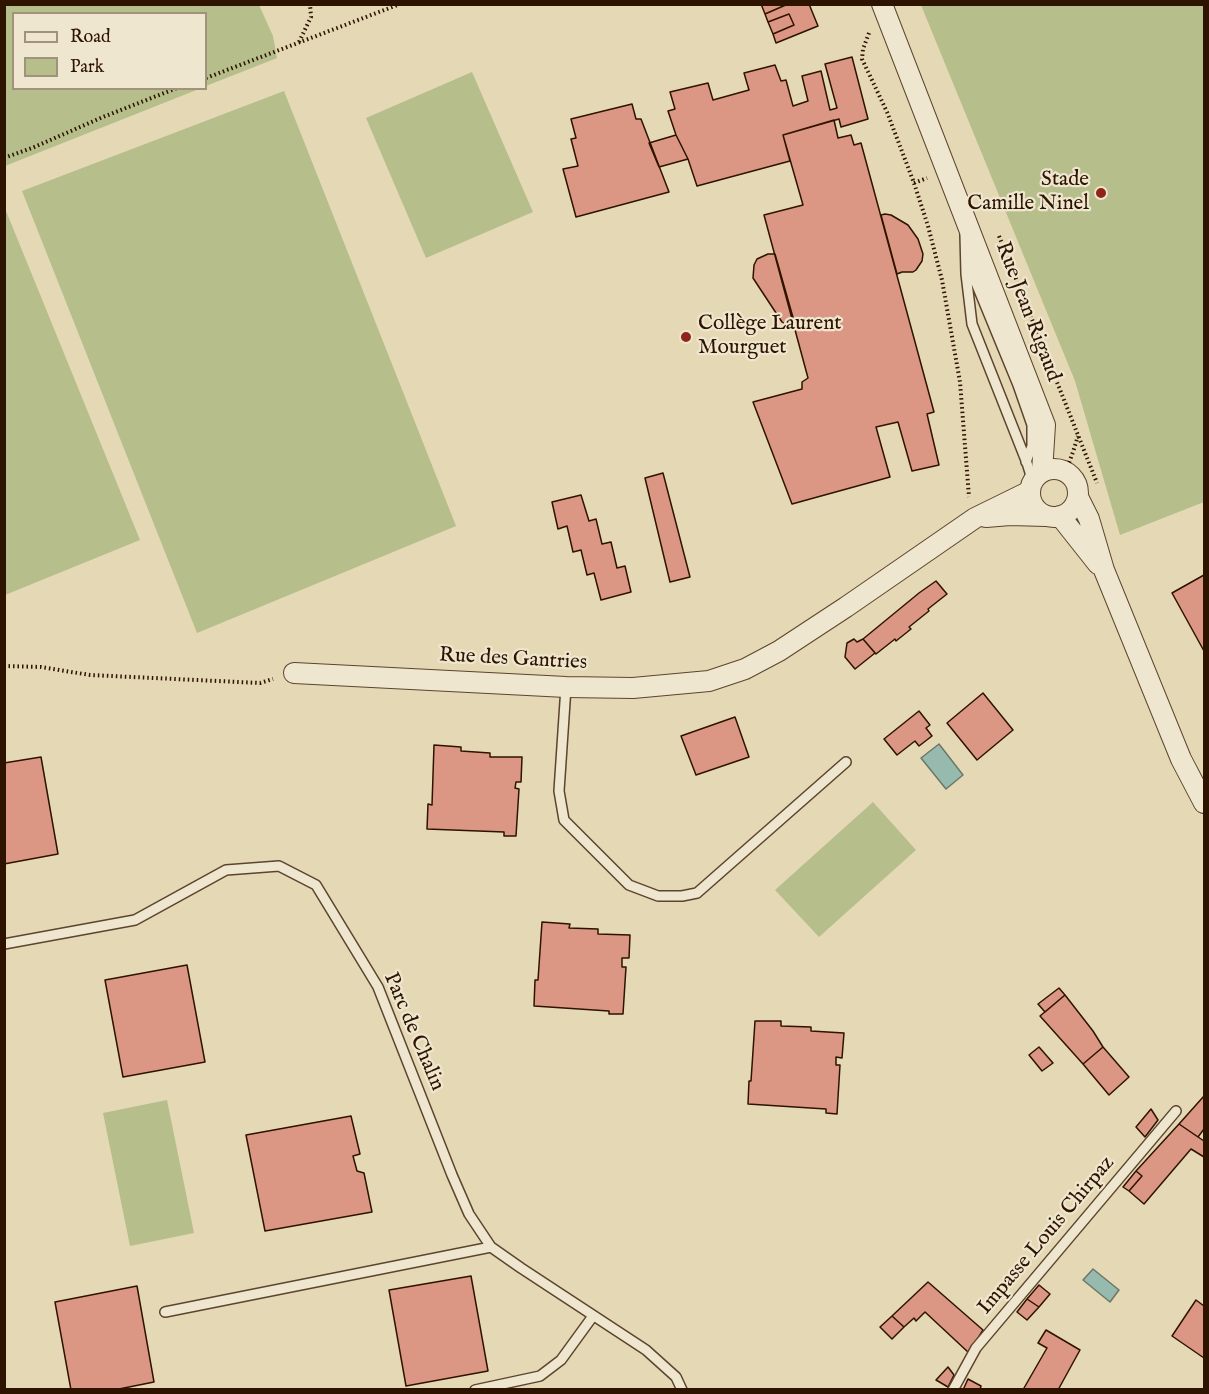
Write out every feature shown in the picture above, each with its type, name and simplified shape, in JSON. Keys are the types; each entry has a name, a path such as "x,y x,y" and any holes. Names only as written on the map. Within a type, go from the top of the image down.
{"street":[{"name":"Rue Jean Rigaud","path":"882,4 1045,425 1033,477"},
{"path":"1104,570 1053,516 1034,506 1031,499 1033,477 1050,469 1058,469 1066,471 1075,480 1078,497 1089,519 1104,570 1181,759 1204,803"},
{"name":"Rue des Gantries","path":"294,673 566,687 633,688 709,681 745,669 779,651 1033,477"},
{"path":"1053,516 1071,510 1078,497"},
{"name":"Rue des Gantries","path":"975,518 1011,515 1053,516"}],"lane":[{"path":"965,218 966,274 972,324 1033,477"},
{"path":"965,256 1029,415 1032,425 1033,477"},
{"path":"566,687 559,791 564,820 629,885 658,896 682,896 697,892 846,762"},
{"name":"Parc de Chalin","path":"4,944 135,920 226,870 279,866 316,885 378,987 452,1175 469,1214 491,1247 646,1350 676,1377 682,1389"},
{"name":"Impasse Louis Chirpaz","path":"953,1389 976,1348 1176,1111"},
{"path":"165,1312 491,1247"},
{"path":"475,1389 540,1376 561,1360 593,1316"},
{"path":"676,1377 688,1389"}],"path":[{"path":"298,43 311,17 310,4"},
{"path":"207,78 400,4"},
{"path":"869,33 862,59 888,112 914,183 936,257 960,382 967,487 975,518"},
{"path":"4,158 172,90"},
{"path":"914,183 929,177"},
{"path":"1066,471 1078,436"},
{"path":"4,666 41,667 90,675 260,683 294,673"}],"green space":[{"path":"4,5 259,5 273,36 277,58 207,86 207,12 12,12 12,90 196,90 5,166"},
{"name":"Stade Camille Ninel","path":"921,5 1204,5 1204,502 1120,535 1075,381"},
{"path":"472,72 533,212 426,258 366,118"},
{"path":"284,91 456,526 197,633 22,191"},
{"path":"4,206 140,540 5,595 4,595"},
{"path":"873,802 916,850 819,937 775,890"},
{"path":"167,1100 194,1233 130,1246 103,1113"}],"water":[{"path":"939,744 963,775 946,789 921,758"},
{"path":"1093,1269 1119,1290 1110,1302 1083,1280"}],"building":[{"path":"761,4 788,4 765,14"},
{"path":"788,4 809,4 818,26 776,43 773,34 794,25 789,14 768,22 765,14"},
{"path":"789,14 794,25 773,34 768,22"},
{"path":"852,57 868,119 841,127 839,119 783,135 790,161 697,186 668,111 675,109 670,92 708,83 713,100 749,90 744,73 775,65 781,81 786,80 793,106 808,101 802,76 821,71 830,110 837,108 825,64"},
{"path":"632,104 636,119 641,119 669,192 576,217 563,169 578,166 571,139 576,138 571,119"},
{"path":"834,120 838,138 851,135 854,145 861,143 934,412 927,414 939,465 912,471 898,422 876,427 890,477 792,504 753,402 802,389 802,382 808,378 764,215 803,205 783,135"},
{"path":"676,135 688,159 659,167 649,143"},
{"path":"885,214 908,225 918,239 923,254 922,261 913,272 897,274 881,215"},
{"path":"768,254 775,254 796,328 782,322 753,278 757,259"},
{"path":"663,473 690,577 670,582 645,478"},
{"path":"581,495 589,521 596,519 602,544 611,542 617,568 625,566 631,592 601,600 594,573 587,575 581,550 573,552 567,526 558,529 552,502"},
{"path":"1204,575 1204,651 1172,593"},
{"path":"936,581 947,594 909,627 911,629 876,654 863,639"},
{"path":"854,639 857,642 863,639 875,653 855,669 845,657 847,643"},
{"path":"983,693 1013,730 977,760 947,723"},
{"path":"919,711 930,725 926,728 932,736 919,746 915,741 897,755 884,739"},
{"path":"735,717 749,757 696,775 681,736"},
{"path":"434,745 461,747 461,751 490,753 490,757 522,757 521,782 516,782 515,788 519,789 516,836 504,836 504,832 427,829 428,804 432,805"},
{"path":"41,757 58,854 4,864 4,763"},
{"path":"542,922 570,924 569,928 598,929 598,934 630,935 629,958 622,958 622,967 626,967 623,1014 534,1006"},
{"path":"187,965 205,1062 123,1077 105,980"},
{"path":"1059,988 1065,995 1045,1012 1038,1004"},
{"path":"1065,995 1103,1047 1083,1064 1040,1016"},
{"path":"755,1021 781,1021 781,1026 811,1027 811,1031 844,1033 842,1058 836,1057 836,1065 840,1065 837,1114 826,1113 826,1109 748,1104"},
{"path":"1039,1047 1053,1063 1042,1071 1029,1055"},
{"path":"1103,1047 1129,1077 1109,1095 1083,1064"},
{"path":"1204,1096 1204,1129 1198,1137 1179,1124"},
{"path":"1151,1109 1158,1120 1145,1137 1136,1127"},
{"path":"351,1116 360,1154 353,1156 357,1171 364,1173 372,1212 265,1231 246,1135"},
{"path":"1179,1124 1204,1141 1204,1157 1191,1149 1144,1204 1129,1191 1142,1176 1136,1171"},
{"path":"1136,1171 1142,1176 1129,1191 1123,1187"},
{"path":"471,1276 488,1371 406,1386 389,1290"},
{"path":"928,1282 983,1330 969,1353 925,1312 916,1321 914,1318 904,1327 892,1316"},
{"path":"1039,1285 1050,1294 1039,1307 1027,1299"},
{"path":"137,1286 154,1382 114,1390 71,1390 55,1302"},
{"path":"1027,1299 1039,1307 1027,1320 1017,1312"},
{"path":"1196,1300 1204,1306 1204,1358 1172,1336"},
{"path":"892,1316 904,1327 892,1339 880,1327"},
{"path":"1046,1330 1080,1350 1058,1390 1027,1390 1024,1388 1047,1348 1038,1343"},
{"path":"948,1367 954,1375 948,1387 936,1380"},
{"path":"968,1379 981,1386 980,1390 963,1390"}],"place":[{"name":"Stade Camille Ninel","path":"1101,193"},
{"name":"Collège Laurent Mourguet","path":"686,337"}]}
